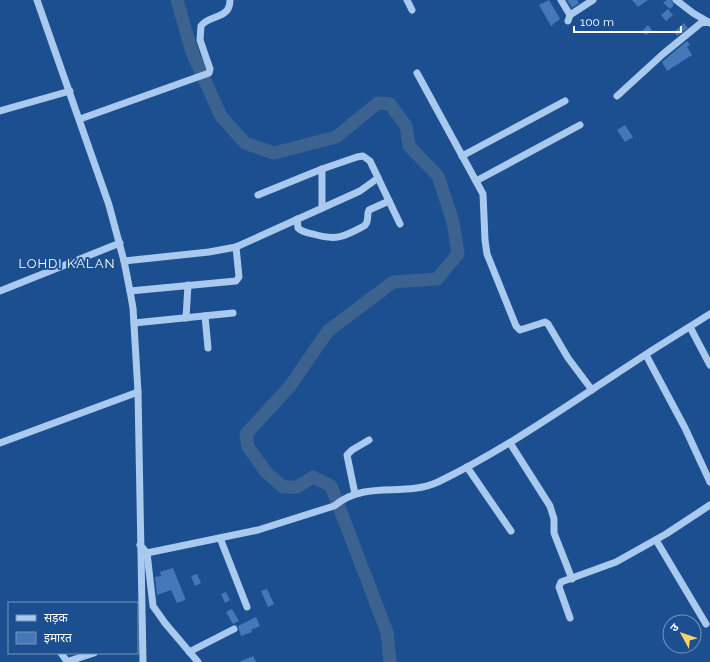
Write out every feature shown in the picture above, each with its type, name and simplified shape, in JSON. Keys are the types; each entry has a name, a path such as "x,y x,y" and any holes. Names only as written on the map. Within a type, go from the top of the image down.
{"street":[{"path":"37,0 107,198 120,243 130,291 134,323 138,392 140,545 139,638 143,662"},
{"path":"80,119 206,75 210,71 200,40 201,26 208,20 226,12 230,0"},
{"path":"407,0 412,10"},
{"path":"562,0 569,18 592,0"},
{"path":"676,0 693,13 710,23"},
{"path":"617,96 663,54 701,23 710,23"},
{"path":"417,73 476,181 484,199 485,240 487,254 517,328 522,329 547,323 568,358 592,390"},
{"path":"0,111 70,91"},
{"path":"462,156 564,101"},
{"path":"476,181 580,126"},
{"path":"258,195 322,169 363,156 370,161 400,224"},
{"path":"322,169 322,208"},
{"path":"124,261 209,252 236,247 360,191 378,178"},
{"path":"297,219 298,228 302,231 324,237 340,237 364,226 367,223 369,210 389,201"},
{"path":"0,291 120,243"},
{"path":"130,291 237,280 239,277 236,247"},
{"path":"186,318 188,285"},
{"path":"134,323 233,313"},
{"path":"147,553 258,530 334,506 343,499 355,494 377,489 422,488 467,467 510,443 710,314"},
{"path":"205,316 208,348"},
{"path":"690,327 710,365"},
{"path":"646,355 685,428 710,482"},
{"path":"0,443 138,392"},
{"path":"355,494 347,455 352,450 369,440"},
{"path":"510,443 550,506 554,519 554,533 572,579"},
{"path":"467,467 511,531"},
{"path":"570,618 559,586 561,582 610,565 656,540 710,505"},
{"path":"220,538 247,607"},
{"path":"656,540 706,624"},
{"path":"140,545 147,553 153,606 165,624 198,662"},
{"path":"189,652 234,629"},
{"path":"62,654 66,660 69,661 91,654"}],"building":[{"path":"549,0 560,19 551,26 539,5"},
{"path":"567,0 577,0 579,3 572,8"},
{"path":"632,0 648,0 638,7"},
{"path":"667,0 671,0 674,5 670,9 663,3"},
{"path":"668,9 673,15 666,21 661,15"},
{"path":"684,23 688,28 677,36 674,32"},
{"path":"648,25 652,30 646,35 642,31"},
{"path":"687,41 690,45 687,47 692,55 667,71 662,62"},
{"path":"625,125 633,137 625,142 617,130"},
{"path":"173,568 185,598 185,600 177,603 171,590 157,595 155,577 161,576 160,572"},
{"path":"197,574 201,583 195,586 191,576"},
{"path":"267,589 274,604 268,607 261,591"},
{"path":"226,592 230,600 225,603 221,594"},
{"path":"232,609 239,621 233,624 226,612"},
{"path":"256,617 260,626 251,630 252,632 241,636 238,626"},
{"path":"253,656 256,662 239,662"}],"waterway":[{"path":"177,0 192,52 221,116 245,143 274,153 336,137 378,103 390,104 406,126 409,146 438,176 453,222 458,254 437,279 393,282 328,331 290,386 246,434 248,447 266,472 283,487 297,487 313,477 331,486 387,632 390,662"}],"district":[{"name":"LOHDI KALAN","path":"67,263"}]}
